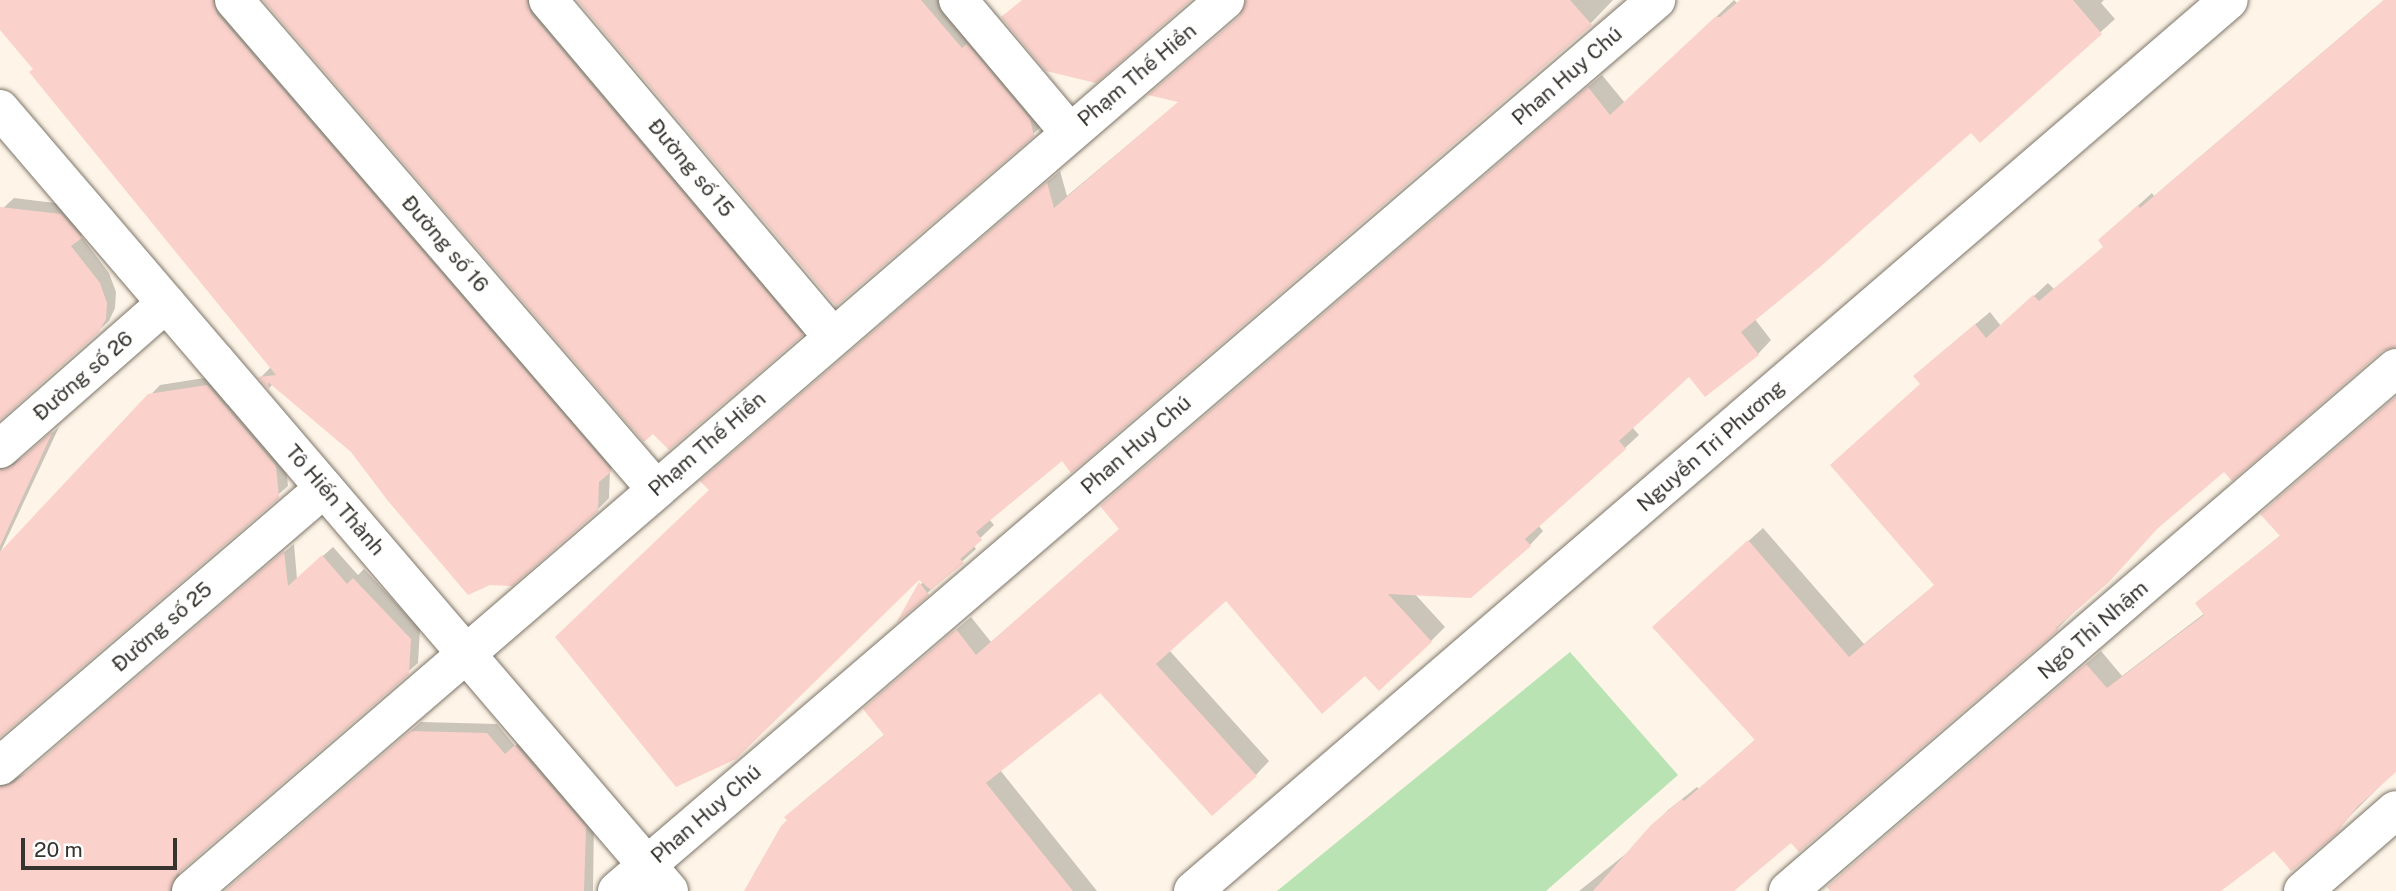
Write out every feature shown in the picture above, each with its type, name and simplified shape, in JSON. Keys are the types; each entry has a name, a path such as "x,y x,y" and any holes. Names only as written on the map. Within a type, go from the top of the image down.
{"street":[{"name":"Đường số 16","path":"234,0 655,488"},
{"name":"Đường số 15","path":"548,0 833,337"},
{"path":"958,0 1069,132"},
{"name":"Phạm Thế Hiển","path":"191,891 655,488 939,249 1069,132 1225,0"},
{"name":"Phan Huy Chú","path":"617,891 658,878 1656,0"},
{"name":"Nguyển Tri Phương","path":"1193,891 2229,0"},
{"name":"Tô Hiến Thành","path":"4,121 166,303 658,878"},
{"name":"Đường số 26","path":"0,449 166,303"},
{"name":"Ngô Thì Nhậm","path":"1788,891 2396,368"},
{"name":"Đường số 25","path":"0,766 324,488"},
{"path":"2302,891 2396,810"}],"green space":[{"path":"1570,652 1678,775 1546,891 1277,891"}],"building":[{"path":"0,0 213,0 217,14 612,471 599,482 598,511 512,586 490,585 468,595 388,501 351,452 268,382 269,390 258,377 276,375 29,72 33,69 0,30"},
{"path":"263,0 527,0 531,14 803,335 669,450 653,434 644,442"},
{"path":"577,0 921,0 962,48 967,44 1030,119 1034,136 836,306"},
{"path":"1022,0 1191,0 1096,83 1046,71 1001,17"},
{"path":"1246,0 1570,0 1592,25 1071,473 1062,461 976,532 982,540 960,559 964,563 931,590 919,580 736,759 676,787 555,637 709,490 700,481 1047,182 1054,208 1178,102 1148,95 1239,17"},
{"path":"1740,0 2073,0 2102,34 1980,143 1971,133 1820,267 1741,332 1759,355 1705,397 1689,377 1619,441 1626,449 1525,539 1531,546 1471,598 1388,594 1432,642 1379,691 1365,676 1322,714 1226,601 1156,664 1257,776 1212,816 1100,693 986,783 1073,891 744,891 787,820 784,817 884,735 863,709 956,629 976,655 1119,529 1100,506 1588,87 1610,115 1715,17 1720,17"},
{"path":"2384,0 2396,0 2396,347 2382,351 2232,481 2224,472 2157,529 2109,582 2056,628 2058,630 1799,852 1791,843 1734,891 1593,891 1651,825 1682,799 1684,801 1755,740 1652,627 1748,540 1849,657 1904,611 1934,585 1830,465 1920,384 1913,376 1975,324 1986,338 2033,295 2039,301 2103,247 2098,240 2138,205 2140,208"},
{"path":"0,207 61,214 82,238 71,246 100,283 107,303 106,319 99,332 0,420"},
{"path":"207,385 276,466 279,498 0,737 0,552 148,394"},
{"path":"2396,397 2396,772 2357,807 2336,834 2291,871 2274,851 2221,891 1830,891 1827,887 2086,664 2107,688 2204,615 2195,603 2280,536 2260,514"},
{"path":"53,431 0,546 0,470 14,465"},
{"path":"284,551 288,586 322,555 347,584 353,578 411,639 409,674 177,874 170,891 0,891 0,787 14,783"},
{"path":"919,582 929,595 896,623"},
{"path":"410,731 487,733 505,754 515,745 586,827 584,891 225,891"}]}
